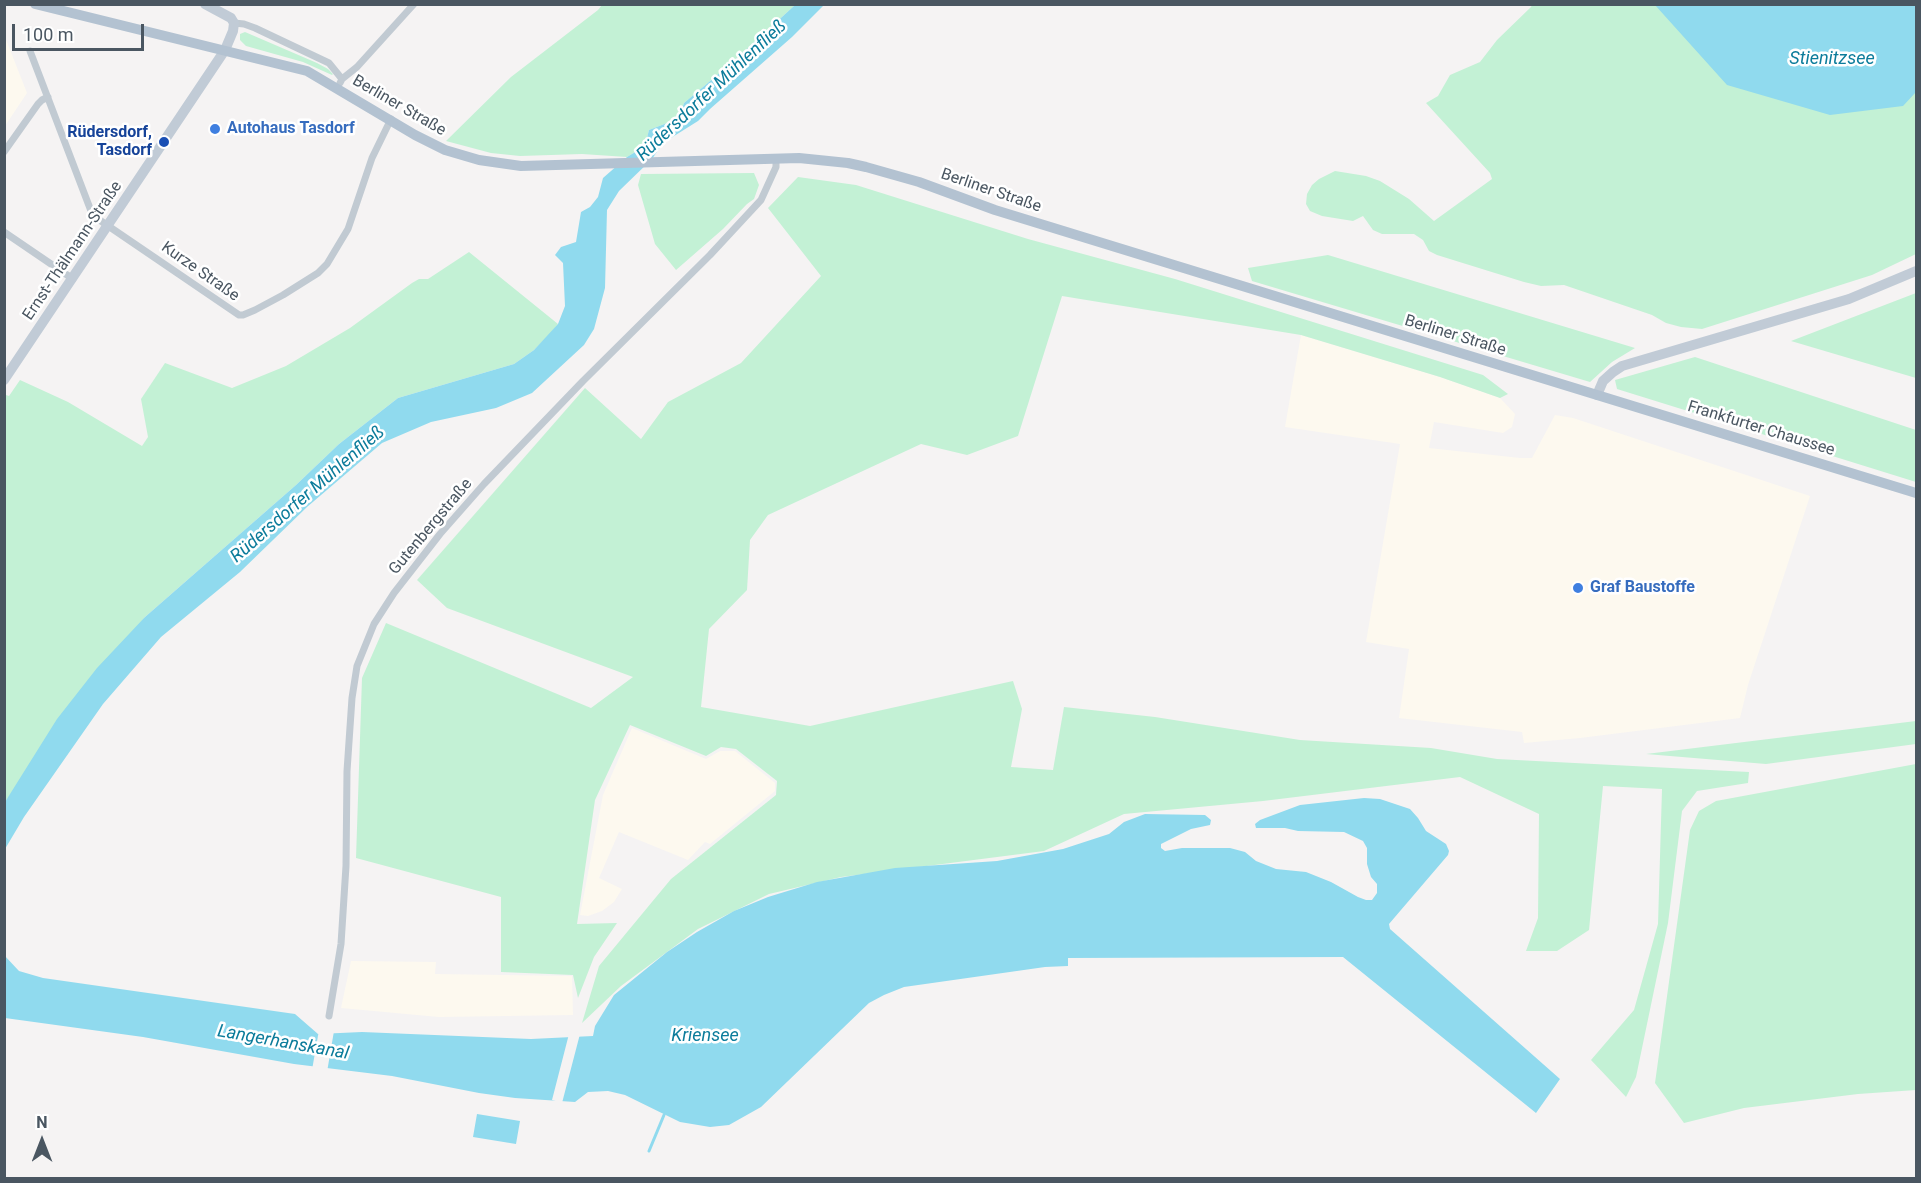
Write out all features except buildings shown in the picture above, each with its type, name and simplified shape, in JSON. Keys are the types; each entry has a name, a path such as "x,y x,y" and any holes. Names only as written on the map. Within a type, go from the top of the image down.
{"main road":[{"name":"Berliner Straße","path":"35,4 308,71 339,83 391,119 445,150 479,160 521,166 799,158 848,163 919,182 1006,213 1597,395"},
{"path":"205,4 231,18 234,23"},
{"name":"Ernst-Thälmann-Straße","path":"4,380 225,50 234,23"},
{"path":"1597,395 1603,381 1622,366 1849,299 1917,271"},
{"name":"Frankfurter Chaussee","path":"1597,395 1917,493"}],"street":[{"path":"234,23 255,28 328,63 339,83 360,64 414,4"},
{"path":"30,51 91,211 108,226"},
{"path":"4,152 42,99 48,97"},
{"name":"Kurze Straße","path":"108,226 239,315 243,315 283,295 318,273 334,254 348,229 372,158 391,119"},
{"name":"Gutenbergstraße","path":"329,1016 341,944 352,698 357,666 374,624 394,592 484,484 761,201 776,167 776,159"},
{"path":"4,232 72,279"}],"shaded area":[{"path":"5,37 27,93 4,126"},
{"name":"Graf Baustoffe","path":"1301,335 1440,377 1500,398 1515,414 1512,427 1503,433 1434,422 1429,448 1532,458 1555,415 1573,418 1810,496 1748,685 1740,718 1524,743 1522,732 1399,718 1409,649 1366,642 1400,444 1285,427"},
{"path":"632,728 706,759 720,751 735,751 775,783 775,791 710,844 705,842 688,860 619,832 599,878 622,889 614,902 602,911 588,916 580,915 603,795"},
{"path":"351,961 436,962 435,974 572,976 573,1015 439,1017 341,1008"}],"green space":[{"path":"602,5 795,5 684,103 681,112 672,121 649,130 645,146 627,157 582,154 520,156 491,153 446,141 511,77"},
{"path":"1532,5 1715,5 1916,42 1916,254 1872,275 1702,329 1666,323 1652,315 1564,285 1541,286 1524,282 1437,255 1429,251 1423,240 1414,234 1382,234 1373,230 1363,216 1353,221 1322,216 1310,211 1306,204 1307,194 1312,185 1335,171 1366,176 1380,181 1409,199 1434,221 1492,179 1490,173 1426,103 1438,96 1450,75 1480,62 1497,40"},
{"path":"245,32 317,63 333,74 303,62 246,46 240,40 240,34"},
{"path":"754,173 759,185 754,199 676,270 655,244 638,185 641,174"},
{"path":"798,177 856,185 1028,239 1175,279 1483,375 1508,394 1500,398 1440,377 1301,335 1062,296 1018,436 967,455 921,444 768,515 750,540 747,590 709,629 701,707 810,726 1013,681 1022,709 1011,767 1053,770 1064,707 1155,717 1300,740 1431,748 1497,759 1749,772 1748,783 1697,791 1682,811 1668,923 1636,1077 1626,1097 1591,1060 1634,1010 1658,924 1662,789 1603,786 1589,930 1557,951 1526,951 1538,918 1539,814 1460,777 1263,801 1124,814 1044,851 841,877 769,894 698,929 621,986 582,1023 599,966 671,879 776,795 777,781 736,749 721,747 706,756 630,725 595,800 577,924 617,923 594,957 578,998 573,975 501,972 501,897 356,858 362,678 386,623 591,708 633,677 447,608 417,580 585,388 641,439 668,402 741,363 821,276 768,208"},
{"path":"469,252 558,324 552,332 534,350 514,364 398,398 339,444 296,485 145,617 5,802 4,397 9,396 20,380 68,402 142,446 148,437 141,399 165,363 232,388 286,366 350,328 412,283 419,279 428,279"},
{"path":"1328,255 1635,348 1612,362 1590,382 1252,281 1248,268"},
{"path":"1916,293 1916,378 1791,341"},
{"path":"1695,357 1916,430 1916,482 1617,389 1615,380"},
{"path":"1916,721 1916,744 1766,764 1646,754"},
{"path":"1916,764 1916,1090 1858,1094 1744,1108 1684,1123 1655,1083 1690,830 1699,811 1716,801"}],"water":[{"name":"Rüdersdorfer Mühlenfließ","path":"795,5 824,5 792,37 698,121 663,143 652,159 619,191 607,210 605,288 594,329 584,345 532,393 496,408 431,422 382,443 307,507 240,572 161,637 103,704 24,817 5,849 5,802 57,719 97,668 145,617 296,485 339,444 398,398 514,364 534,350 558,324 565,306 563,263 555,255 561,247 576,242 581,212 590,207 598,197 603,178 627,157 645,146 649,130 672,121 681,112 684,103"},
{"name":"Stienitzsee","path":"1655,5 1916,5 1916,92 1903,106 1830,115 1727,85"},
{"name":"Kriensee","path":"1364,798 1380,799 1410,809 1426,831 1446,844 1448,855 1389,924 1390,929 1560,1079 1536,1113 1343,957 1068,958 1068,966 1045,967 904,987 869,1003 761,1107 729,1125 710,1127 680,1122 625,1095 608,1091 588,1092 575,1102 515,1098 392,1076 294,1064 143,1037 5,1018 4,955 19,971 43,978 295,1014 318,1034 362,1032 531,1039 593,1036 595,1026 614,995 667,952 734,911 768,897 817,882 895,868 997,861 1063,849 1109,834 1124,822 1145,814 1205,815 1211,820 1210,825 1191,829 1161,844 1161,848 1165,851 1182,848 1230,848 1245,852 1256,861 1276,869 1306,872 1331,882 1358,897 1372,900 1377,893 1377,884 1371,877 1367,864 1367,848 1363,841 1344,832 1256,828 1255,824 1300,805"},
{"path":"477,1114 520,1121 516,1144 473,1137"}],"pier":[{"path":"319,1030 334,1031 327,1072 312,1070"},
{"path":"569,1034 580,1034 562,1103 552,1100"}],"waterway":[{"path":"649,1151 664,1115"}],"place":[{"name":"Autohaus Tasdorf","path":"215,129"},
{"name":"Rüdersdorf, Tasdorf","path":"164,142"},
{"name":"Graf Baustoffe","path":"1578,588"}],"water label":[{"name":"Langerhanskanal","path":"283,1043"}]}
